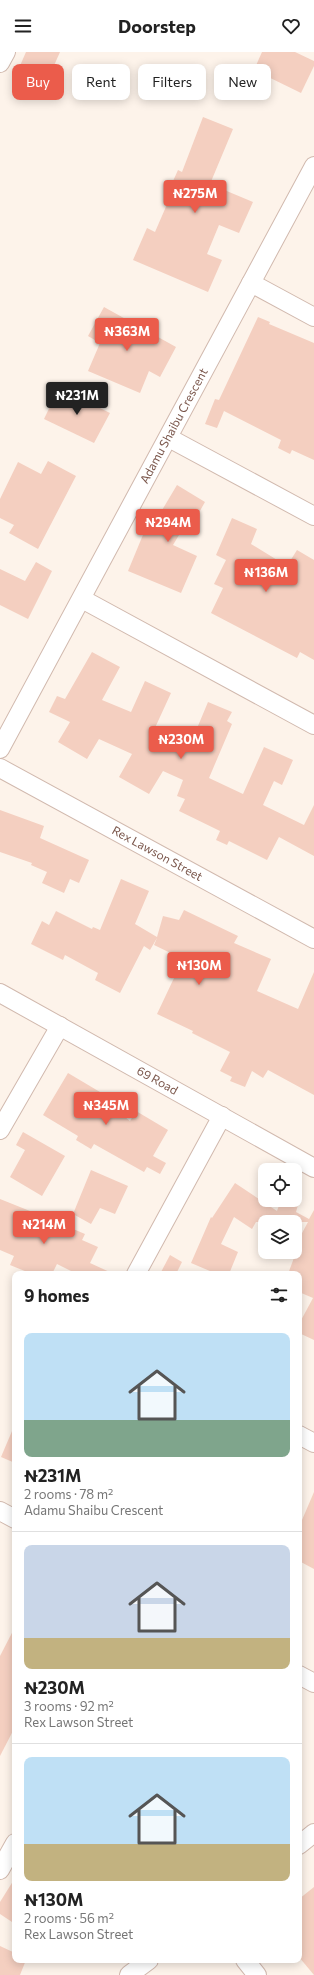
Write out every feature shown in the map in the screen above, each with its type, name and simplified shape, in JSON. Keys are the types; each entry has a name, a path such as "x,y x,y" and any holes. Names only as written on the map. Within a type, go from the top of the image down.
{"street":[{"path":"0,63 6,52"},
{"name":"Adamu Shaibu Crescent","path":"0,748 82,600 314,167"},
{"path":"251,283 314,317"},
{"path":"169,438 314,516"},
{"path":"82,600 314,725"},
{"name":"Rex Lawson Street","path":"0,768 314,939"},
{"name":"69 Road","path":"0,992 314,1168"},
{"path":"0,1130 60,1026"},
{"path":"138,1271 222,1116"},
{"path":"302,1437 314,1443"},
{"path":"0,1511 12,1517"},
{"path":"302,1677 314,1683"},
{"path":"302,1843 314,1833"},
{"path":"0,1870 12,1848"},
{"path":"129,1975 145,1963"},
{"path":"247,1963 257,1975"}],"building":[{"path":"26,52 60,52 55,64 21,64"},
{"path":"262,52 295,52 314,61 314,66 301,93 271,78 271,64 257,64"},
{"path":"203,117 233,129 210,184 253,202 239,233 219,225 207,254 222,260 208,292 133,260 147,228 155,232 168,202 164,201 178,170 182,172"},
{"path":"104,307 176,347 160,377 149,371 140,393 88,371 100,343 88,336"},
{"path":"258,317 270,322 269,324 314,343 314,460 292,450 290,454 278,448 281,440 224,411 217,428 205,424 215,399 219,400"},
{"path":"59,388 110,413 94,443 44,419"},
{"path":"48,461 76,476 38,549 9,533 14,525 0,518 0,499 18,462 41,474"},
{"path":"177,485 205,502 193,523 188,520 173,545 197,556 181,593 128,571 145,530 149,532"},
{"path":"232,518 257,529 251,544 287,566 297,550 314,560 314,660 300,652 297,658 211,613 223,588 214,584 226,560 216,555"},
{"path":"36,562 52,571 28,619 0,605 0,569 25,581"},
{"path":"92,652 120,667 102,700 131,712 145,681 171,693 154,730 190,745 208,702 232,712 227,721 232,724 209,778 243,794 264,747 293,760 282,785 274,781 263,805 304,825 314,805 314,856 279,837 267,860 229,841 227,845 216,840 220,831 179,811 185,799 177,796 183,780 163,771 149,794 119,777 132,754 99,739 87,759 58,742 70,722 49,712 57,696 65,699"},
{"path":"0,810 44,826 40,838 89,860 79,883 70,879 64,893 42,883 47,872 31,865 32,863 0,852"},
{"path":"121,879 149,891 135,924 157,937 163,916 179,920 184,910 238,936 234,943 271,959 257,991 298,1009 314,972 314,1095 268,1070 263,1078 252,1071 245,1087 230,1081 232,1077 220,1071 230,1052 192,1033 193,1031 157,1014 183,959 154,945 157,938 150,950 144,946 120,993 95,980 98,973 65,955 63,960 31,944 42,921 49,925 56,911 92,929 93,927 100,930"},
{"path":"68,1073 100,1092 95,1101 115,1109 130,1121 136,1111 168,1130 153,1156 166,1163 160,1174 147,1167 144,1172 94,1144 91,1149 76,1140 78,1136 43,1115"},
{"path":"23,1132 65,1156 42,1196 10,1177 25,1150 16,1145"},
{"path":"91,1170 128,1186 115,1214 100,1208 91,1224 73,1214"},
{"path":"235,1183 258,1198 258,1207 271,1207 277,1211 278,1207 297,1207 296,1212 302,1215 258,1215 258,1222 256,1222 252,1229 234,1217 221,1244 238,1252 230,1271 210,1271 191,1263 211,1217 212,1218"},
{"path":"0,1199 30,1211 28,1218 55,1230 59,1223 85,1234 82,1240 98,1247 90,1263 107,1271 71,1271 57,1264 54,1271 25,1271 10,1265 14,1256 0,1250"},
{"path":"314,1210 314,1340 302,1334 302,1318 313,1298 302,1293 302,1271 289,1271 294,1259 302,1259 302,1233 308,1222 302,1222 302,1215 309,1219"},
{"path":"170,1255 182,1262 178,1271 162,1271"},
{"path":"12,1431 12,1462 1,1457"},
{"path":"314,1492 314,1569 302,1563 302,1520"},
{"path":"12,1633 12,1733 0,1756 0,1656"},
{"path":"12,1883 12,1922 0,1914 0,1902"},
{"path":"314,1887 314,1975 302,1961 302,1897"},
{"path":"0,1946 12,1952 12,1963 25,1963 20,1975 0,1975"}]}
